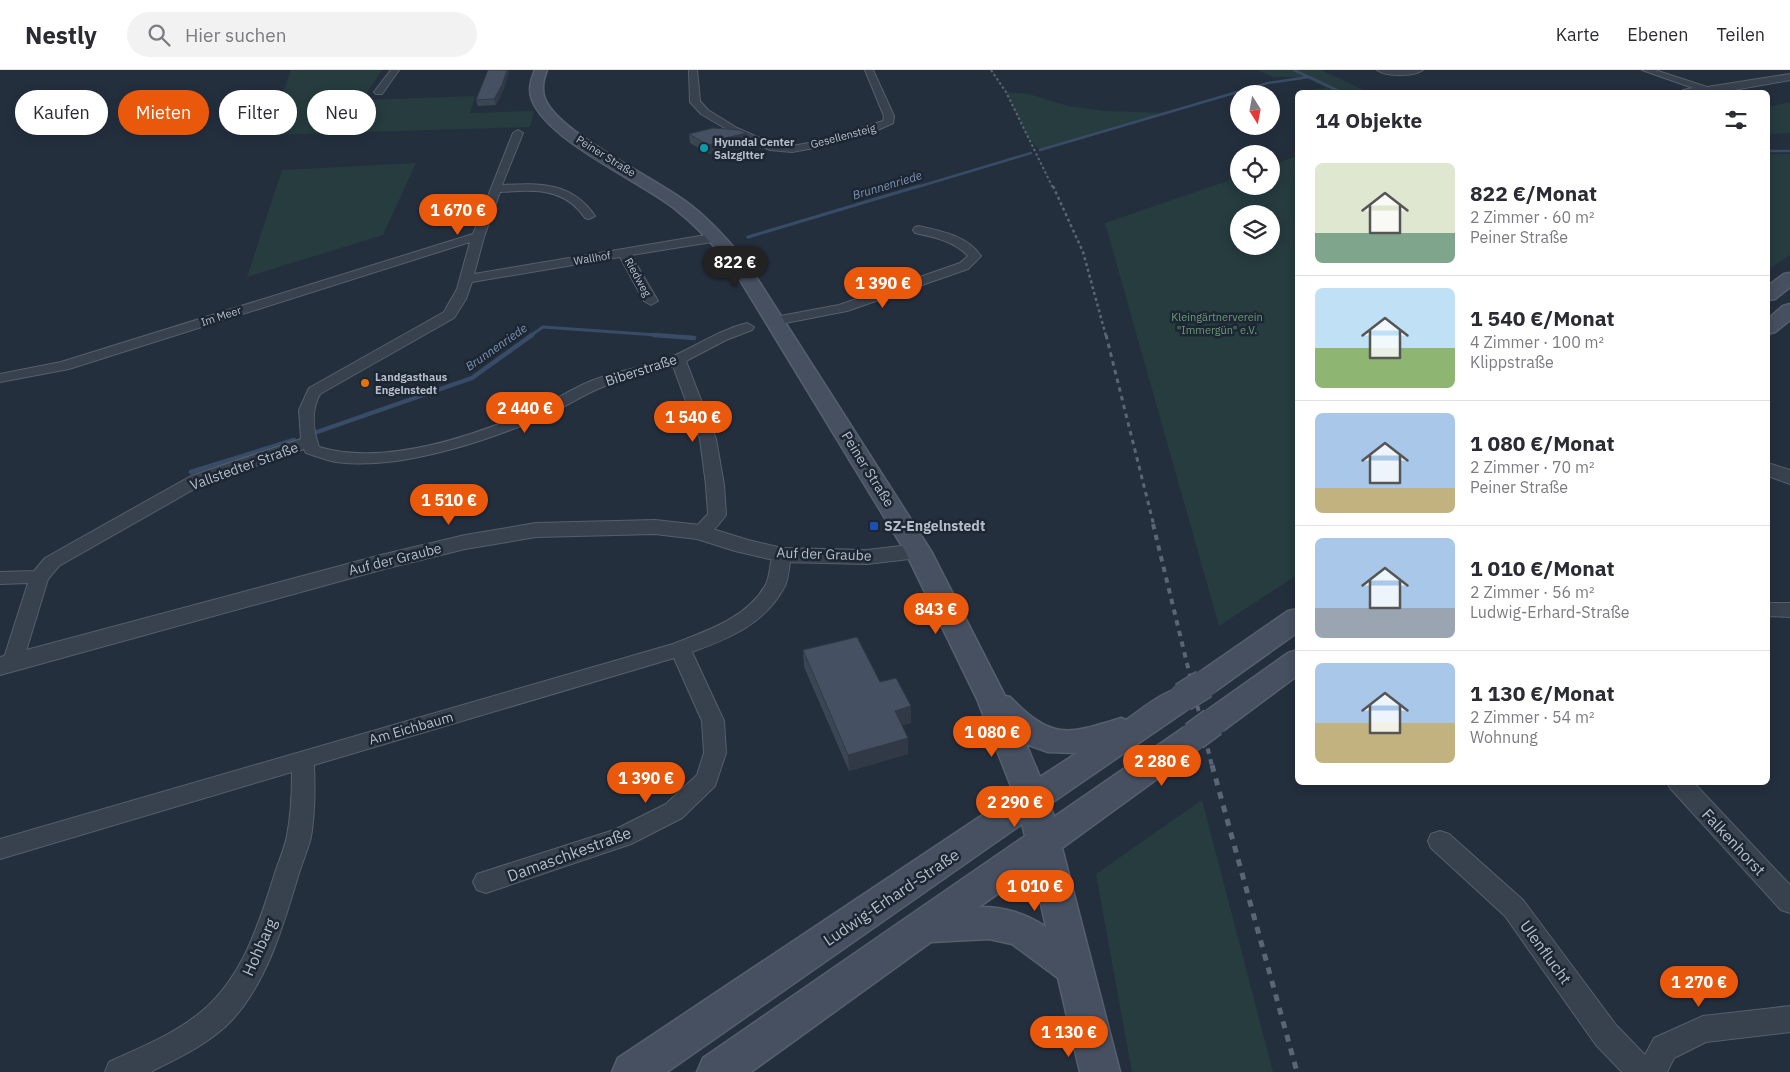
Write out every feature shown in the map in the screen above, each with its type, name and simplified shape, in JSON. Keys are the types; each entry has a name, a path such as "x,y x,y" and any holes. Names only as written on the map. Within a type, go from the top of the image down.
{"main road":[{"name":"Peiner Straße","path":"541,70 536,86 537,93 540,104 551,118 582,142 678,203 718,238 745,273 918,551 992,700 1033,800 1076,968 1100,1072"},
{"path":"1770,293 1790,278"},
{"path":"1770,326 1790,310"},
{"name":"Ludwig-Erhard-Straße","path":"632,1072 1295,620"},
{"path":"718,1072 1044,843 1295,662"},
{"path":"992,700 1024,729 1054,743 1086,741 1145,723"},
{"path":"926,926 989,923 1021,930 1076,968"}],"street":[{"path":"380,92 394,70"},
{"name":"Gesellensteig","path":"693,70 695,102 708,115 764,145 780,149 799,148 874,129 888,123 889,116 869,70"},
{"path":"1381,70 1392,73 1419,70"},
{"path":"1646,70 1708,90 1788,77"},
{"path":"1769,73 1788,77"},
{"name":"Vallstedter Straße","path":"6,663 39,577 52,562 197,480 309,442 305,411 314,391 449,315 454,310 466,279 472,252 518,133"},
{"path":"496,189 545,188 566,194 585,208 589,216"},
{"path":"775,321 842,308 964,266 975,256 970,250 941,234 919,230"},
{"name":"Im Meer","path":"0,378 64,366 478,236"},
{"name":"Wallhof","path":"466,279 718,238"},
{"name":"Im Meer","path":"440,247 472,252"},
{"name":"Riedweg","path":"624,253 651,301"},
{"name":"Biberstraße","path":"309,442 312,450 340,458 370,458 434,449 536,414 604,381 678,359 730,331 747,327"},
{"path":"678,359 708,439 715,485 717,515 700,532"},
{"path":"1770,469 1790,478"},
{"name":"Auf der Graube","path":"6,663 160,623 282,587 465,542 536,530 655,526 700,532 743,546 782,555 867,557 918,551"},
{"name":"Am Eichbaum","path":"0,849 680,649 717,635 757,611 776,584 782,555"},
{"path":"0,578 39,577"},
{"path":"1770,610 1790,610"},
{"name":"Damaschkestraße","path":"486,882 622,837 674,811 707,780 715,753 713,721 680,649"},
{"name":"Hohbarg","path":"119,1072 189,1037 223,1011 240,987 254,962 270,924 298,839 304,800 303,760"},
{"name":"Falkenhorst","path":"1681,785 1790,902"},
{"name":"Ulenflucht","path":"1440,841 1514,908 1606,1035 1642,1072"},
{"path":"1651,1072 1664,1048 1704,1029 1790,1019"}],"green space":[{"path":"291,70 382,70 369,90 307,90 307,134 297,134 297,90 284,90"},
{"path":"1257,70 1321,70 1364,90 1310,90 1326,88 1304,77 1273,77"},
{"path":"1006,92 1029,94 1068,106 1104,111 1167,113 1040,150 1029,139"},
{"path":"475,96 470,113 534,111 530,127 376,132 376,100"},
{"path":"1790,102 1790,133 1770,134 1770,107"},
{"path":"1770,154 1790,154 1790,255 1770,269"},
{"name":"Kleingärtnerverein \"Immergün\" e.V.","path":"1295,157 1295,576 1219,626 1105,223 1230,180 1230,195 1280,195 1280,162"},
{"path":"416,163 383,235 247,277 282,170"},
{"path":"1202,800 1273,1072 1132,1072 1096,874"}],"building":[{"path":"488,70 507,70 502,85 494,99 476,100"},
{"path":"713,128 739,130 747,133 725,138 727,140 708,145 689,134"},
{"path":"857,637 880,682 896,678 911,706 895,711 908,738 848,755 803,650"}],"waterway":[{"path":"1294,70 1309,77"},
{"name":"Brunnenriede","path":"1040,150 1268,83 1309,77"},
{"path":"1309,77 1337,90"},
{"path":"1770,151 1790,151"},
{"name":"Brunnenriede","path":"914,188 1031,153"},
{"name":"Brunnenriede","path":"748,237 919,186"},
{"name":"Brunnenriede","path":"530,336 543,327 671,336"},
{"name":"Brunnenriede","path":"317,432 472,378 532,335"},
{"name":"Brunnenriede","path":"654,335 694,338"},
{"name":"Brunnenriede","path":"191,472 294,440"}],"railway":[{"path":"991,70 1006,92 1053,188"},
{"path":"1053,186 1083,252 1106,336"},
{"path":"1106,335 1154,526"},
{"path":"1153,524 1212,766"},
{"path":"1212,765 1297,1072"}],"place":[{"name":"Hyundai Center Salzgitter","path":"704,148"},
{"name":"Landgasthaus Engelnstedt","path":"365,383"},
{"name":"SZ-Engelnstedt","path":"874,526"}]}
